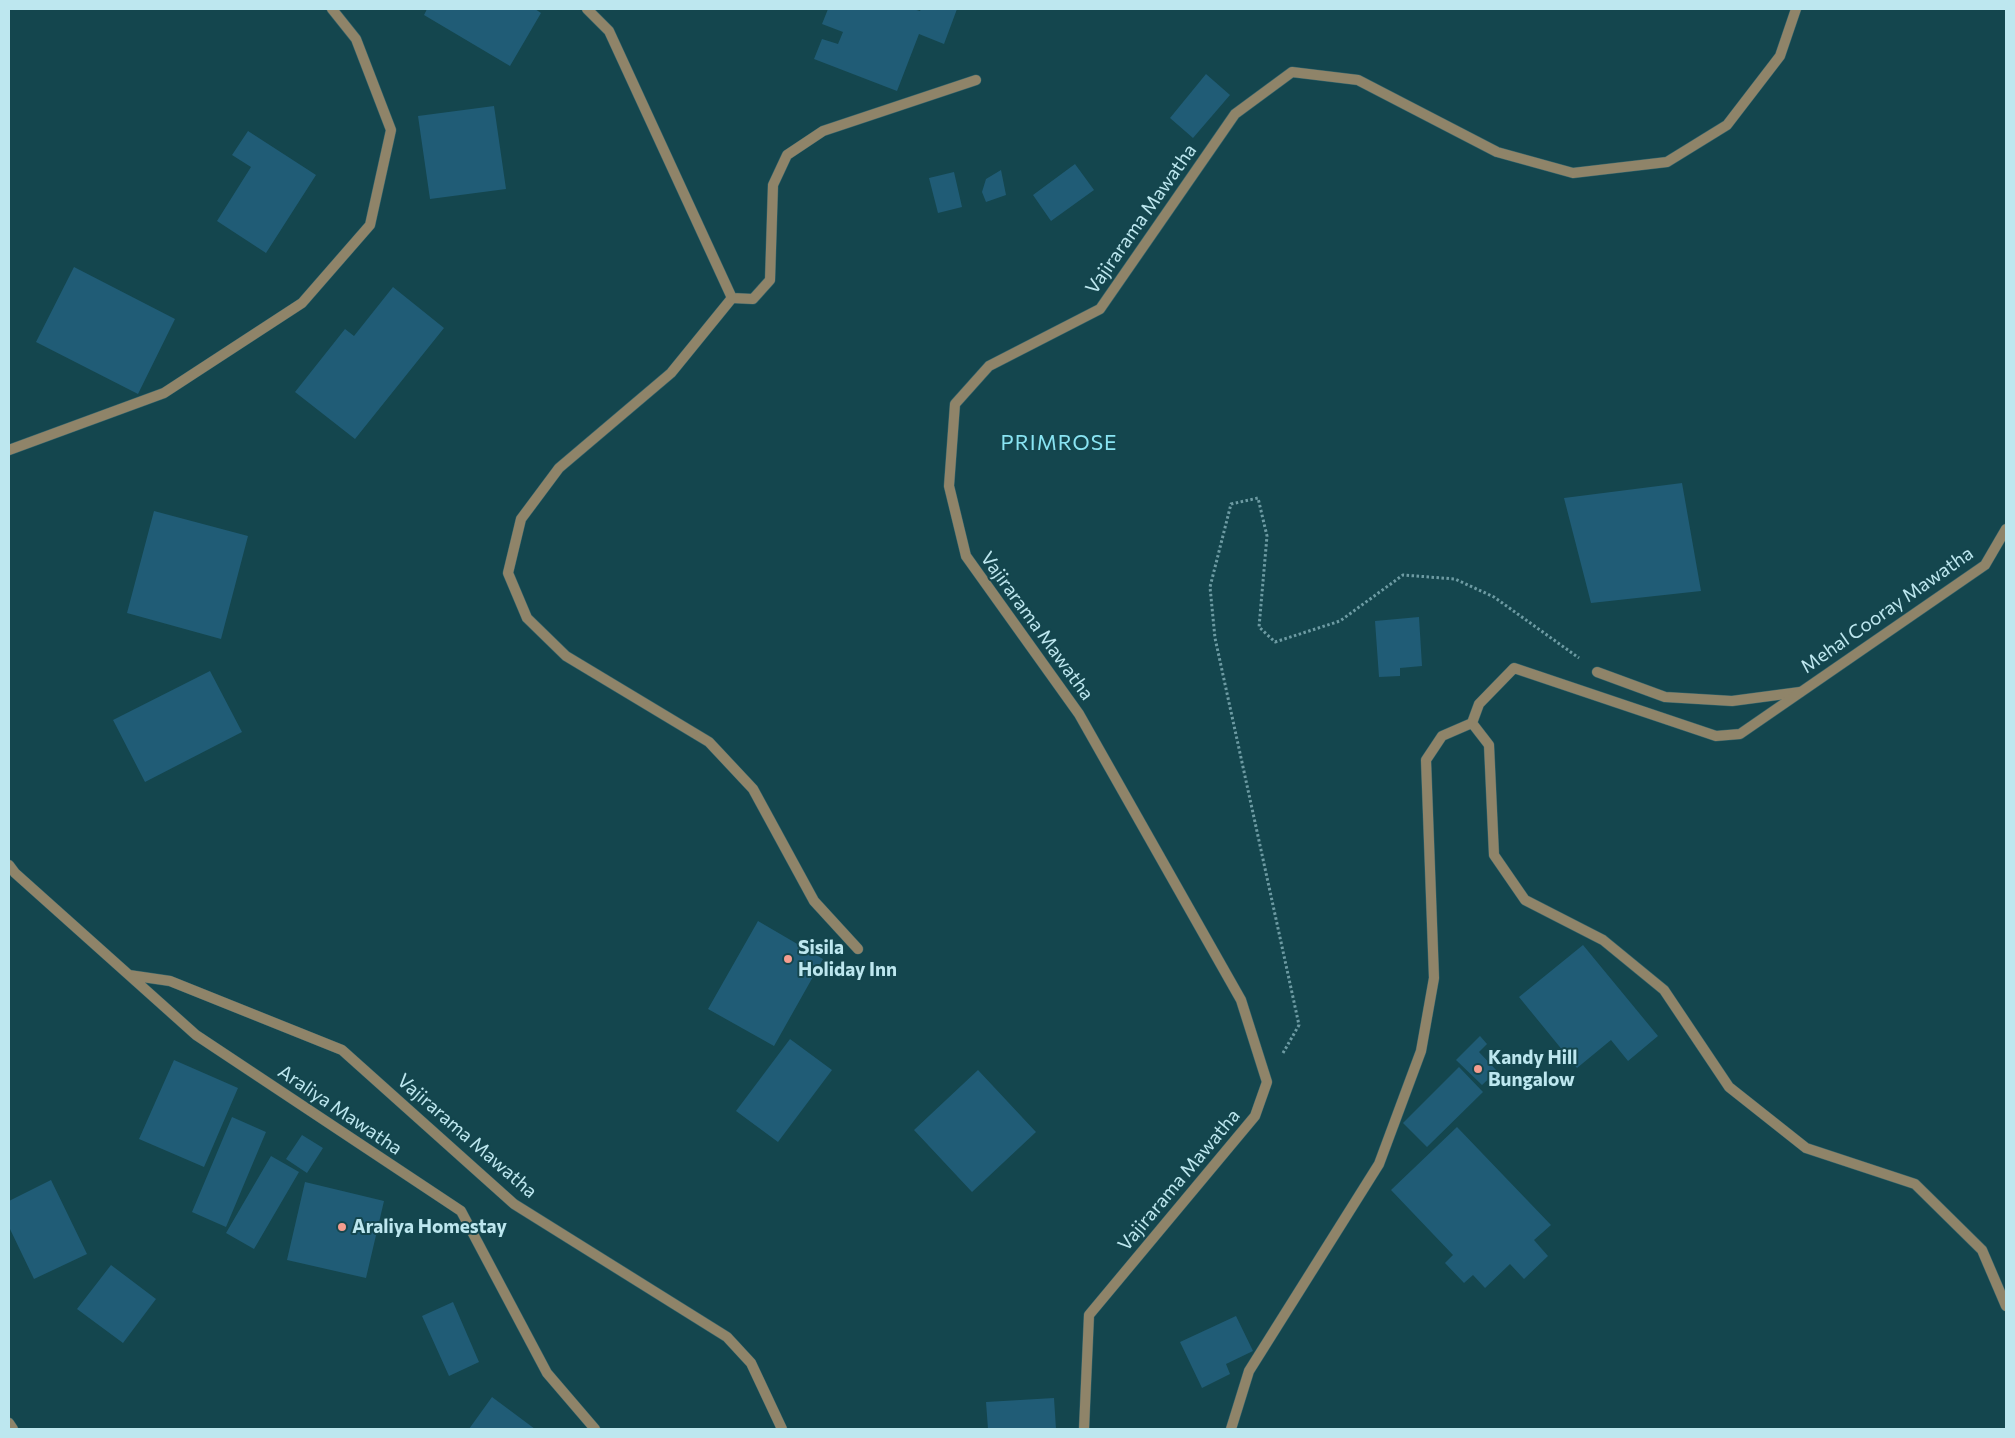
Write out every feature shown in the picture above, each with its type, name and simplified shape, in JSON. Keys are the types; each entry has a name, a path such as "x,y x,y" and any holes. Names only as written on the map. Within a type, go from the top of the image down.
{"street":[{"path":"9,450 164,393 302,303 370,225 391,130 356,39 332,9"},
{"path":"587,9 609,31 732,298"},
{"name":"Vajirarama Mawatha","path":"1084,1429 1089,1315 1255,1116 1266,1082 1241,1000 1079,714 966,556 949,486 955,404 989,366 1100,309 1235,114 1292,72 1358,80 1497,152 1573,173 1666,162 1727,125 1780,56 1796,9"},
{"path":"732,298 753,299 770,280 772,185 787,155 823,131 976,80"},
{"path":"732,298 671,373 559,468 521,519 508,573 527,618 566,656 708,742 753,789 814,901 858,949"},
{"name":"Mehal Cooray Mawatha","path":"1472,723 1479,704 1514,668 1716,736 1740,734 1986,565 2006,529"},
{"path":"1597,672 1666,697 1732,701 1800,692"},
{"path":"1231,1429 1249,1371 1379,1164 1421,1051 1434,978 1426,760 1442,736 1472,723 1489,745 1494,855 1525,900 1603,940 1664,990 1729,1088 1806,1148 1915,1184 1982,1250 2006,1306"},
{"name":"Araliya Mawatha","path":"9,865 15,873 196,1035 461,1210 548,1373 595,1429"},
{"name":"Vajirarama Mawatha","path":"128,974 170,981 342,1050 514,1204 727,1337 751,1363 782,1429"},
{"path":"9,1423 13,1429"}],"path":[{"path":"1266,1082 1299,1025 1215,638 1210,587 1231,504 1258,498 1267,536 1259,627 1275,642 1340,621 1403,575 1455,579 1494,597 1597,672"}],"building":[{"path":"427,9 535,9 541,13 510,66 424,15"},
{"path":"828,9 913,9 920,11 921,9 957,9 944,44 919,34 897,91 814,59 822,39 838,44 843,32 822,24"},
{"path":"1206,74 1230,95 1193,138 1170,118"},
{"path":"494,106 506,189 430,199 418,116"},
{"path":"248,131 316,175 266,253 217,221 251,167 232,155"},
{"path":"1075,164 1094,190 1051,221 1033,195"},
{"path":"1001,170 1006,195 986,202 982,192 986,179"},
{"path":"954,172 962,207 938,213 929,178"},
{"path":"74,267 175,319 138,394 36,342"},
{"path":"393,287 444,328 355,439 295,392 345,329 354,336"},
{"path":"1682,483 1701,591 1591,603 1564,498"},
{"path":"154,511 248,536 221,639 127,613"},
{"path":"1419,617 1422,666 1400,668 1400,676 1379,677 1375,621"},
{"path":"210,671 242,732 145,782 113,720"},
{"path":"758,921 823,959 774,1046 708,1009"},
{"path":"1583,945 1658,1036 1628,1061 1611,1040 1577,1068 1519,997"},
{"path":"1480,1036 1487,1044 1479,1052 1497,1071 1482,1085 1456,1060"},
{"path":"790,1039 832,1070 778,1142 736,1111"},
{"path":"174,1060 238,1088 204,1167 139,1139"},
{"path":"1459,1067 1483,1092 1427,1147 1403,1123"},
{"path":"978,1070 1036,1132 972,1192 914,1130"},
{"path":"232,1117 266,1132 226,1227 192,1212"},
{"path":"1457,1127 1551,1225 1534,1240 1548,1256 1524,1279 1510,1264 1485,1288 1473,1275 1464,1283 1445,1263 1453,1255 1391,1190"},
{"path":"302,1135 323,1148 307,1173 286,1159"},
{"path":"271,1156 299,1172 254,1249 226,1233"},
{"path":"51,1180 87,1254 34,1279 9,1227 9,1201"},
{"path":"305,1182 384,1201 366,1278 287,1260"},
{"path":"111,1265 156,1299 123,1343 77,1309"},
{"path":"453,1302 479,1362 449,1376 422,1316"},
{"path":"1236,1316 1253,1351 1226,1364 1230,1374 1202,1388 1180,1342"},
{"path":"492,1397 535,1429 469,1429"},
{"path":"1054,1398 1056,1429 988,1429 986,1402"}],"place":[{"name":"Sisila Holiday Inn","path":"788,959"},
{"name":"Kandy Hill Bungalow","path":"1478,1069"},
{"name":"Araliya Homestay","path":"342,1227"}],"district":[{"name":"PRIMROSE","path":"1059,443"}]}
